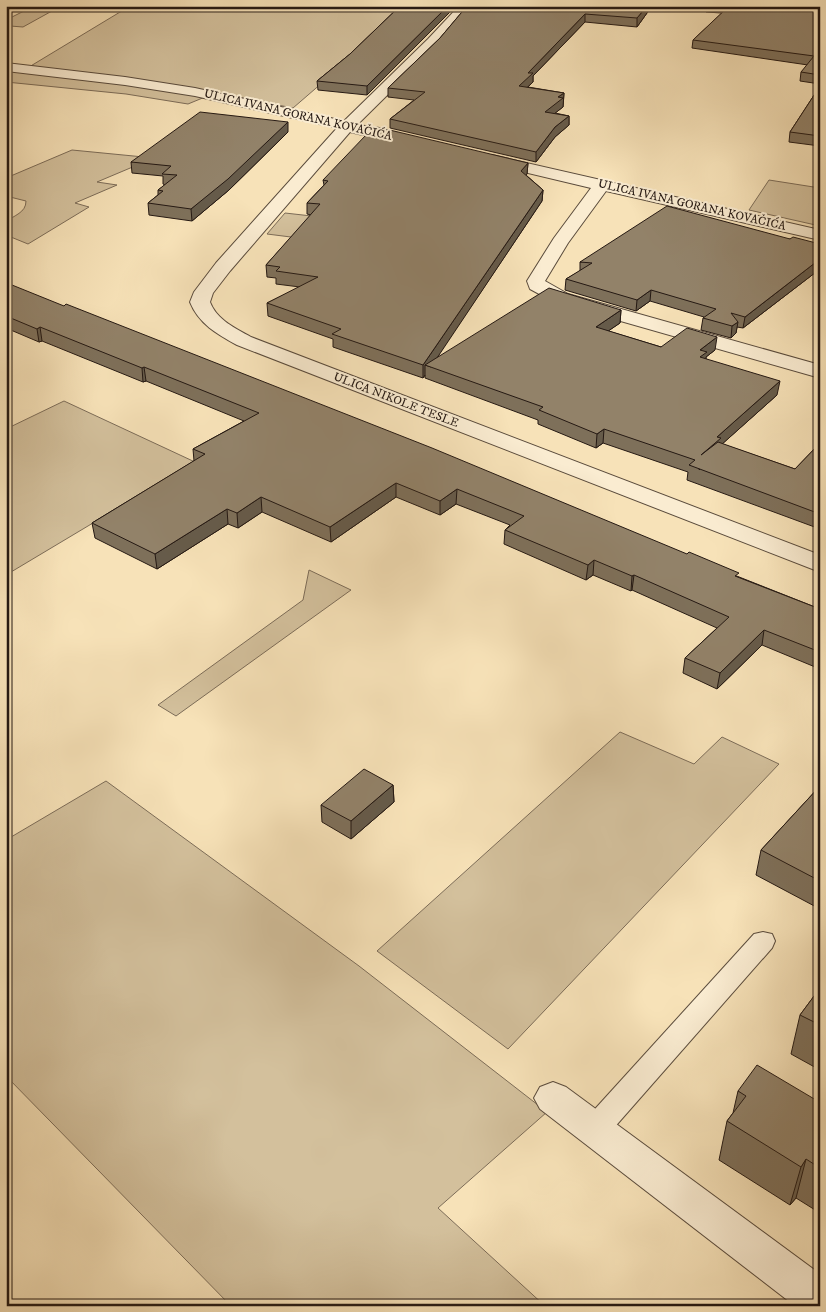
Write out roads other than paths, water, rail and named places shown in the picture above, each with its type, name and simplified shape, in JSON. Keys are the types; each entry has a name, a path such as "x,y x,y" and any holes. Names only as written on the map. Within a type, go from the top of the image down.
{"street":[{"path":"347,126 433,42 466,6"},
{"name":"ULICA IVANA GORANA KOVAČIĆA","path":"6,67 197,92 285,110 375,133"},
{"name":"ULICA NIKOLE TESLE","path":"347,126 209,284 200,302 209,320 244,341 820,564"},
{"name":"ULICA IVANA GORANA KOVAČIĆA","path":"480,157 820,235"},
{"path":"602,185 560,242 536,281 537,285 560,298 820,372"},
{"path":"553,1098 820,1299"}],"lane":[{"path":"595,1129 762,941"}],"railway":[{"path":"6,14 21,6"}]}
